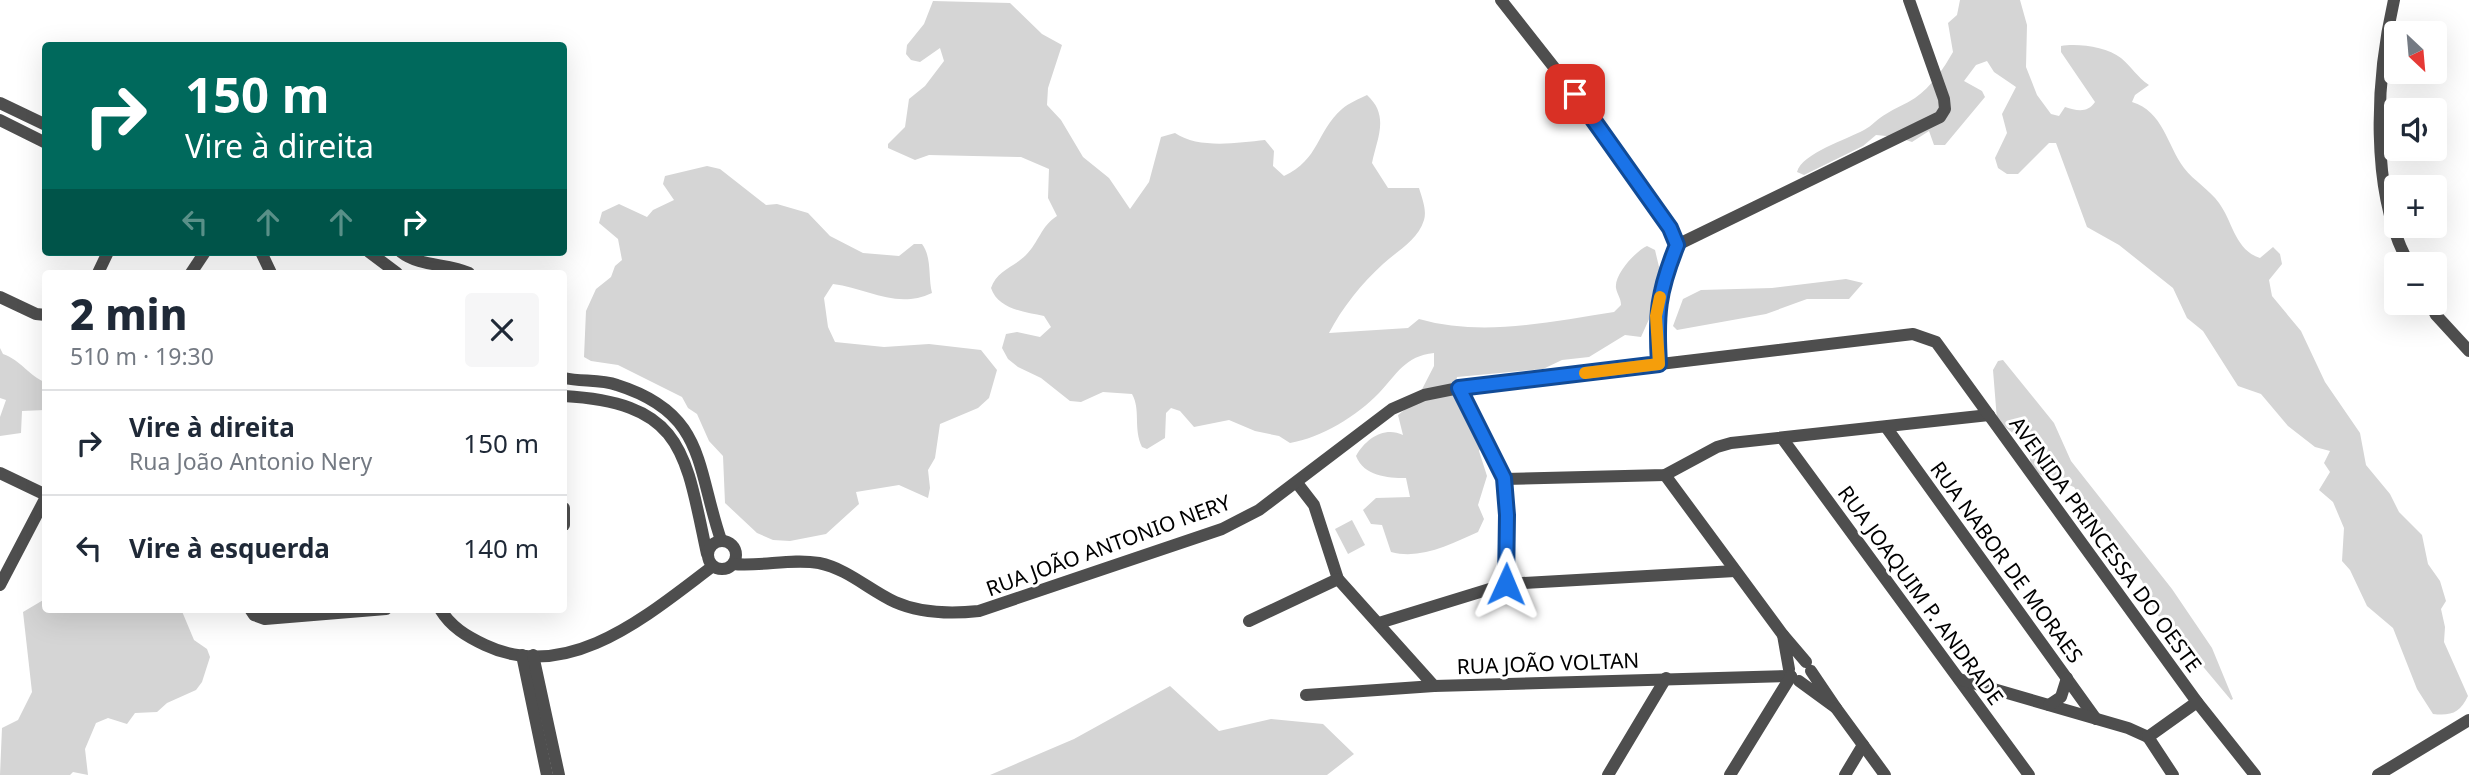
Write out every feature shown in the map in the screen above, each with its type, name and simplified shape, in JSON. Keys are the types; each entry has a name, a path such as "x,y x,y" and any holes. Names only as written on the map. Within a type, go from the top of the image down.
{"street":[{"path":"1502,0 1575,94 1670,228 1677,245"},
{"path":"1659,364 1656,316 1663,280 1677,245 1940,117 1945,109 1944,99 1909,0"},
{"path":"2394,0 2386,36 2379,136 2388,198 2403,252"},
{"path":"0,103 42,123"},
{"path":"0,120 42,141"},
{"path":"374,256 393,270"},
{"path":"410,256 424,262 462,270"},
{"path":"0,297 42,315"},
{"path":"2437,315 2469,351"},
{"name":"RUA JOÃO ANTONIO NERY","path":"733,564 818,563 848,574 895,602 921,610 950,614 979,611 1222,529 1259,510 1392,409 1424,395 1459,388 1913,334 1927,337"},
{"name":"AVENIDA PRINCESSA DO OESTE","path":"1927,337 1936,342 2197,702 2255,775"},
{"path":"567,377 614,384 640,394 663,407 682,424 701,462 721,540"},
{"path":"1459,388 1504,478 1507,515 1506,584"},
{"path":"443,613 449,623 469,638 496,650 548,655 605,640 630,628 710,560 711,545 721,540 732,544 735,550 733,564 723,569 710,560 690,475 682,452 667,431 646,414 623,404 567,396"},
{"path":"1504,478 1665,475 1717,447 1989,415"},
{"name":"RUA NABOR DE MORAES","path":"1886,427 2096,719"},
{"name":"RUA JOAQUIM P. ANDRADE","path":"1782,438 2029,775"},
{"path":"0,473 42,494"},
{"path":"1665,475 1808,666 1885,775"},
{"path":"1297,483 1314,505 1338,579 1434,686"},
{"path":"0,585 42,504"},
{"path":"1379,623 1506,584 1735,571"},
{"path":"1250,621 1338,579"},
{"path":"253,613 265,619 338,613"},
{"path":"1783,635 1793,675 1836,708"},
{"path":"528,655 547,775"},
{"path":"528,655 559,775"},
{"path":"1730,775 1793,675 1796,661 1808,666"},
{"path":"1793,675 1808,678 1808,666"},
{"name":"RUA JOÃO VOLTAN","path":"1306,695 1434,686 1793,675"},
{"path":"1608,775 1666,678"},
{"path":"2049,705 2061,697 2067,678"},
{"path":"1959,679 2148,737 2173,775"},
{"path":"2148,737 2197,702"},
{"path":"2378,775 2469,720"},
{"path":"1844,775 1863,746"}],"shaded area":[{"path":"1960,0 2020,0 2027,25 2026,67 2037,95 2051,114 2059,116 2065,107 2086,109 2095,102 2061,52 2061,46 2092,47 2121,58 2149,85 2135,95 2132,102 2142,106 2158,121 2184,168 2219,203 2245,249 2260,258 2273,247 2280,254 2282,264 2269,280 2272,296 2301,331 2325,382 2360,433 2366,465 2390,494 2399,512 2422,535 2428,564 2440,581 2446,601 2441,609 2445,627 2444,642 2468,696 2458,710 2450,714 2433,714 2417,689 2393,628 2367,606 2350,570 2342,561 2344,528 2333,502 2319,490 2330,472 2324,463 2330,451 2315,447 2288,426 2261,394 2238,386 2203,331 2187,318 2173,288 2119,245 2087,227 2056,143 2049,143 2018,174 2007,174 1998,168 1995,158 2007,133 2002,114 2016,87 1994,72 1987,61 1976,65 1964,81 1982,91 1985,97 1945,145 1934,145 1929,131 1912,142 1876,135 1863,146 1804,175 1797,172 1807,159 1816,153 1867,128 1915,98 1926,88 1953,52 1948,23 1957,15"},
{"path":"933,1 1010,3 1042,34 1062,45 1048,88 1047,105 1061,120 1083,157 1109,178 1130,209 1149,182 1161,137 1175,133 1195,141 1218,144 1265,140 1274,151 1273,166 1284,176 1305,162 1342,109 1367,95 1374,103 1380,119 1372,163 1388,188 1419,188 1425,216 1417,233 1360,288 1329,333 1408,328 1419,319 1467,327 1492,327 1614,312 1621,305 1616,288 1618,276 1632,258 1647,246 1655,250 1660,271 1653,290 1650,317 1641,337 1625,335 1589,357 1562,360 1543,369 1457,377 1460,402 1482,445 1479,451 1487,476 1478,505 1484,519 1478,532 1447,546 1425,552 1391,552 1382,525 1371,524 1363,510 1376,498 1410,497 1406,478 1370,472 1356,456 1376,435 1389,432 1403,435 1398,415 1416,401 1434,366 1434,353 1409,362 1370,402 1349,418 1302,440 1290,443 1279,436 1255,431 1229,420 1194,427 1180,411 1171,408 1166,413 1165,438 1147,449 1142,447 1132,394 1103,392 1081,402 1070,401 1041,378 1018,367 1008,359 1002,348 1006,334 1017,332 1040,337 1051,327 1044,316 1020,311 999,301 991,288 1001,273 1026,255 1047,224 1057,216 1048,198 1049,169 1021,157 929,155 915,160 888,148 888,144 905,127 909,99 925,86 944,61 940,48 920,62 911,60 906,54 907,45 924,24"},
{"path":"707,166 720,169 766,205 777,204 808,213 830,236 863,253 899,256 914,244 922,244 929,261 932,293 919,298 894,299 833,284 824,298 828,327 835,342 884,347 929,344 981,350 997,370 989,398 978,408 940,424 935,458 928,470 928,498 899,485 856,492 859,504 826,534 790,541 773,540 757,533 725,503 723,456 709,441 697,414 688,408 682,397 618,365 591,361 584,357 586,311 596,289 611,277 615,266 622,260 618,239 599,223 602,212 619,204 647,217 653,210 674,200 663,184 665,176"},
{"path":"1846,279 1863,283 1849,299 1807,299 1766,314 1677,330 1673,326 1683,299 1701,290 1772,288"},
{"path":"0,348 3,354 42,380 42,410 22,411 21,433 0,436 0,417 6,400 0,398"},
{"path":"2003,360 2054,423 2071,461 2172,589 2212,648 2233,699 2231,700 2195,657 2191,644 2155,613 2142,581 2123,555 2101,532 2074,487 2039,474 2031,464 2027,445 1997,420 1993,370 1998,361"},
{"path":"1352,520 1365,545 1348,554 1335,529"},
{"path":"42,601 42,613 183,613 194,640 207,649 210,657 202,682 196,690 167,703 157,712 135,713 127,724 108,718 96,723 85,749 88,775 73,772 70,775 0,775 2,728 18,720 32,692 23,612"},
{"path":"1170,686 1219,731 1271,719 1323,724 1354,754 1327,775 990,775 1074,739"}],"slow traffic":[{"path":"1585,373 1659,364 1656,316 1660,297"}],"route":[{"path":"1506,584 1507,515 1504,478 1459,388 1659,364 1656,316 1663,280 1677,245 1670,228 1575,94"}]}
